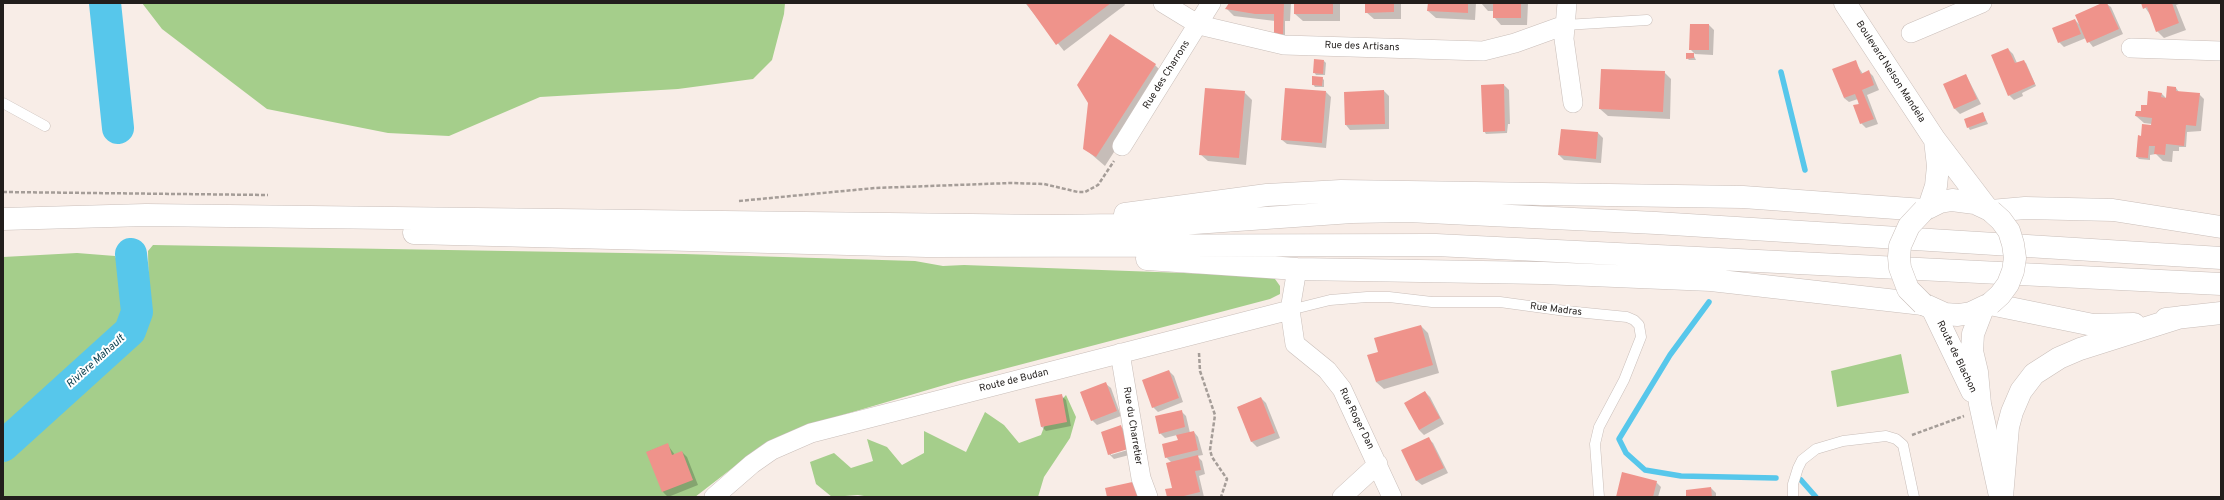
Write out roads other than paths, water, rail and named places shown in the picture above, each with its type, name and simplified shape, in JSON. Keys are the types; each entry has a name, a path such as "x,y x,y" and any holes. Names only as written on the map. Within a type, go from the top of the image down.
{"main road":[{"name":"Boulevard Nelson Mandela","path":"1845,3 1935,140 1989,209"},
{"name":"Boulevard Nelson Mandela","path":"1926,209 1936,186 1938,166 1935,140"},
{"path":"1053,236 1161,208 1267,195 1341,191 1743,196 1926,209"},
{"path":"1928,307 1908,289 1903,279 1899,257 1900,246 1906,231 1916,217 1926,209 1952,200 1964,200 1989,209 2025,208 2113,210 2221,227"},
{"path":"1053,236 1088,256 1296,269 1543,273 1711,280 1928,307 1958,315 1971,313 1987,306 2000,295 2008,284 2013,271 2015,258 2014,244 2009,231 2001,220 1989,209"},
{"path":"3,229 50,228 343,232 927,246 1180,224 1352,212 1408,212 1656,223 2221,258"},
{"path":"3,219 146,215 1436,245 2221,284"},
{"path":"1987,306 2100,326 2221,313"},
{"name":"Route de Blachon","path":"1987,306 1976,324 1971,343 1981,407 2001,497"},
{"name":"Route de Blachon","path":"1928,307 1981,407"},
{"path":"2001,497 2008,427 2012,412 2021,391 2034,374 2059,358 2080,349 2181,317"}],"street":[{"name":"Rue des Artisans","path":"1163,3 1199,25 1284,44 1483,51 1515,43 1565,25"},
{"name":"Rue des Charrons","path":"1122,146 1199,25 1211,3"},
{"path":"1567,3 1564,39 1573,103"},
{"path":"1911,34 1982,3"},
{"path":"2131,48 2221,51"},
{"path":"1290,310 1296,269"},
{"name":"Route de Budan","path":"714,497 752,464 772,450 811,433 1290,310"},
{"name":"Rue Roger Dan","path":"1290,310 1295,344 1326,370 1342,389 1392,497"},
{"name":"Rue du Charretier","path":"1120,353 1141,478 1148,497"},
{"path":"1342,497 1378,464"}],"lane":[{"path":"1565,25 1647,20"},
{"path":"3,102 45,126"},
{"name":"Rue Madras","path":"1290,310 1330,300 1382,297 1456,303 1500,302 1634,320 1639,325 1640,337 1624,380 1599,427 1596,444 1598,497"},
{"path":"1793,497 1793,484 1798,468 1802,460 1816,449 1843,441 1886,436 1899,441 1903,445 1914,497"}],"waterway":[{"name":"Rivière Mahault","path":"105,3 118,128"},
{"path":"1781,72 1805,170"},
{"name":"Rivière Mahault","path":"3,446 130,331 137,312 131,254"},
{"path":"1709,302 1670,355 1619,439 1626,453 1645,470 1681,476 1776,478"},
{"path":"1801,480 1816,497"}]}
